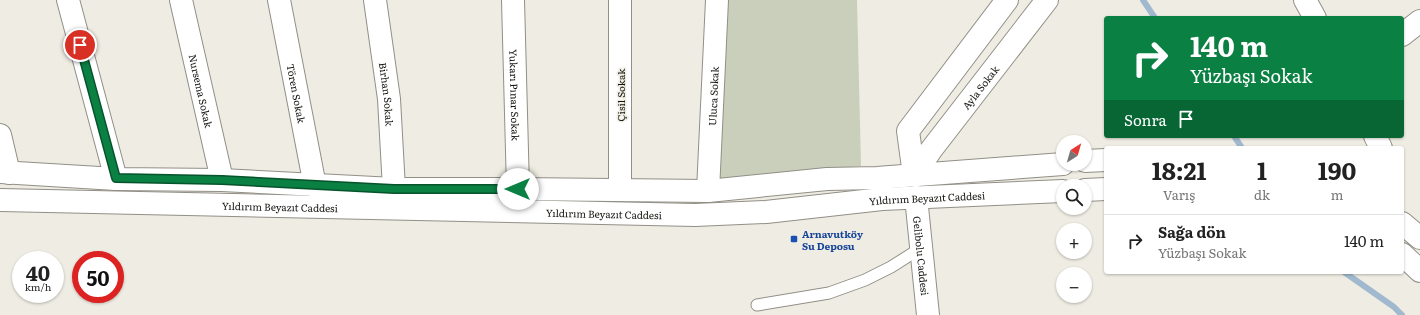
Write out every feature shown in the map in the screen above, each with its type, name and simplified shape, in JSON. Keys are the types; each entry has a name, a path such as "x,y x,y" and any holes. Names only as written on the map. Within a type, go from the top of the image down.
{"main road":[{"path":"68,0 116,178"},
{"name":"Nursema Sokak","path":"181,0 222,180"},
{"name":"Tören Sokak","path":"279,0 315,186"},
{"name":"Birhan Sokak","path":"375,0 389,99 394,189"},
{"name":"Yukarı Pınar Sokak","path":"513,0 518,189"},
{"name":"Çisil Sokak","path":"620,0 620,190"},
{"name":"Uluca Sokak","path":"708,192 717,0"},
{"name":"Gelibolu Caddesi","path":"928,315 914,175 908,131 1007,0"},
{"name":"Ayla Sokak","path":"914,175 931,150 1047,0"},
{"path":"1305,0 1314,16"},
{"path":"1404,33 1420,21"},
{"path":"0,135 4,173 116,178 222,180 394,189 708,192 827,179 914,175 1056,165"},
{"path":"1092,161 1104,160"},
{"path":"1092,190 1104,189"},
{"name":"Yıldırım Beyazıt Caddesi","path":"0,200 695,215 766,212 882,199 1056,191"},
{"path":"1404,225 1420,238"},
{"path":"1404,256 1420,271"}],"lane":[{"path":"757,304 829,293 865,280 891,267 921,248"}],"green space":[{"path":"727,0 857,0 861,166 720,180"}],"waterway":[{"path":"1143,0 1154,16"},
{"path":"1235,138 1241,146"},
{"path":"1347,274 1394,307 1402,315"}],"place":[{"name":"Arnavutköy Su Deposu","path":"794,239"}],"route":[{"path":"80,45 116,178 222,180 394,189 518,189"}]}
